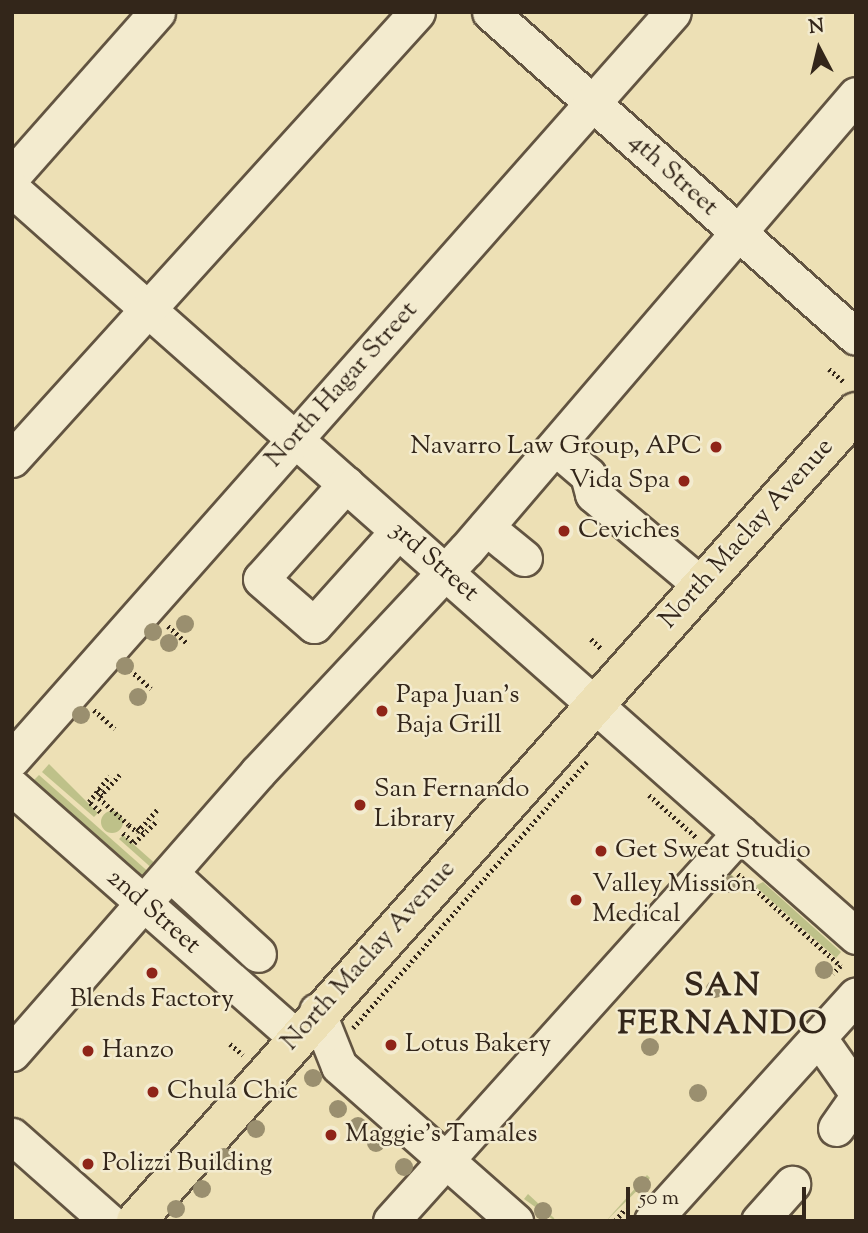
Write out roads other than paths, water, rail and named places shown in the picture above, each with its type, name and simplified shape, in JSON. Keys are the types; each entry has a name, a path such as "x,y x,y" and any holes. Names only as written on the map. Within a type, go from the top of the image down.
{"main road":[{"name":"North Maclay Avenue","path":"136,1221 305,1024 597,706 701,585 852,399"}],"street":[{"path":"12,176 158,12"},
{"path":"12,460 417,12"},
{"name":"4th Street","path":"490,12 856,337"},
{"name":"North Hagar Street","path":"12,759 673,12"},
{"path":"12,1053 486,527 741,235 856,95"},
{"name":"3rd Street","path":"12,188 597,706 729,845 851,966"},
{"path":"555,447 588,475 593,495 701,585"},
{"path":"346,484 261,579 313,625 398,531"},
{"path":"486,527 524,558"},
{"name":"2nd Street","path":"12,787 144,904 305,1024 337,1063 515,1221"},
{"path":"391,1221 729,845"},
{"path":"171,874 258,954"},
{"path":"652,1221 818,1037 851,966"},
{"path":"818,1037 856,1091"},
{"path":"836,1128 856,1099"},
{"path":"12,1136 108,1221"},
{"path":"759,1221 792,1184"}],"place":[{"name":"Navarro Law Group, APC","path":"716,447"},
{"name":"Vida Spa","path":"684,481"},
{"name":"Ceviches","path":"564,531"},
{"name":"Papa Juan's Baja Grill","path":"382,711"},
{"name":"San Fernando Library","path":"360,805"},
{"name":"Get Sweat Studio","path":"601,851"},
{"name":"Valley Mission Medical","path":"576,900"},
{"name":"Blends Factory","path":"152,973"},
{"name":"Lotus Bakery","path":"391,1045"},
{"name":"Hanzo","path":"88,1051"},
{"name":"Chula Chic","path":"153,1092"},
{"name":"Maggie's Tamales","path":"331,1135"},
{"name":"Polizzi Building","path":"88,1164"}],"district":[{"name":"SAN FERNANDO","path":"723,1007"}]}
